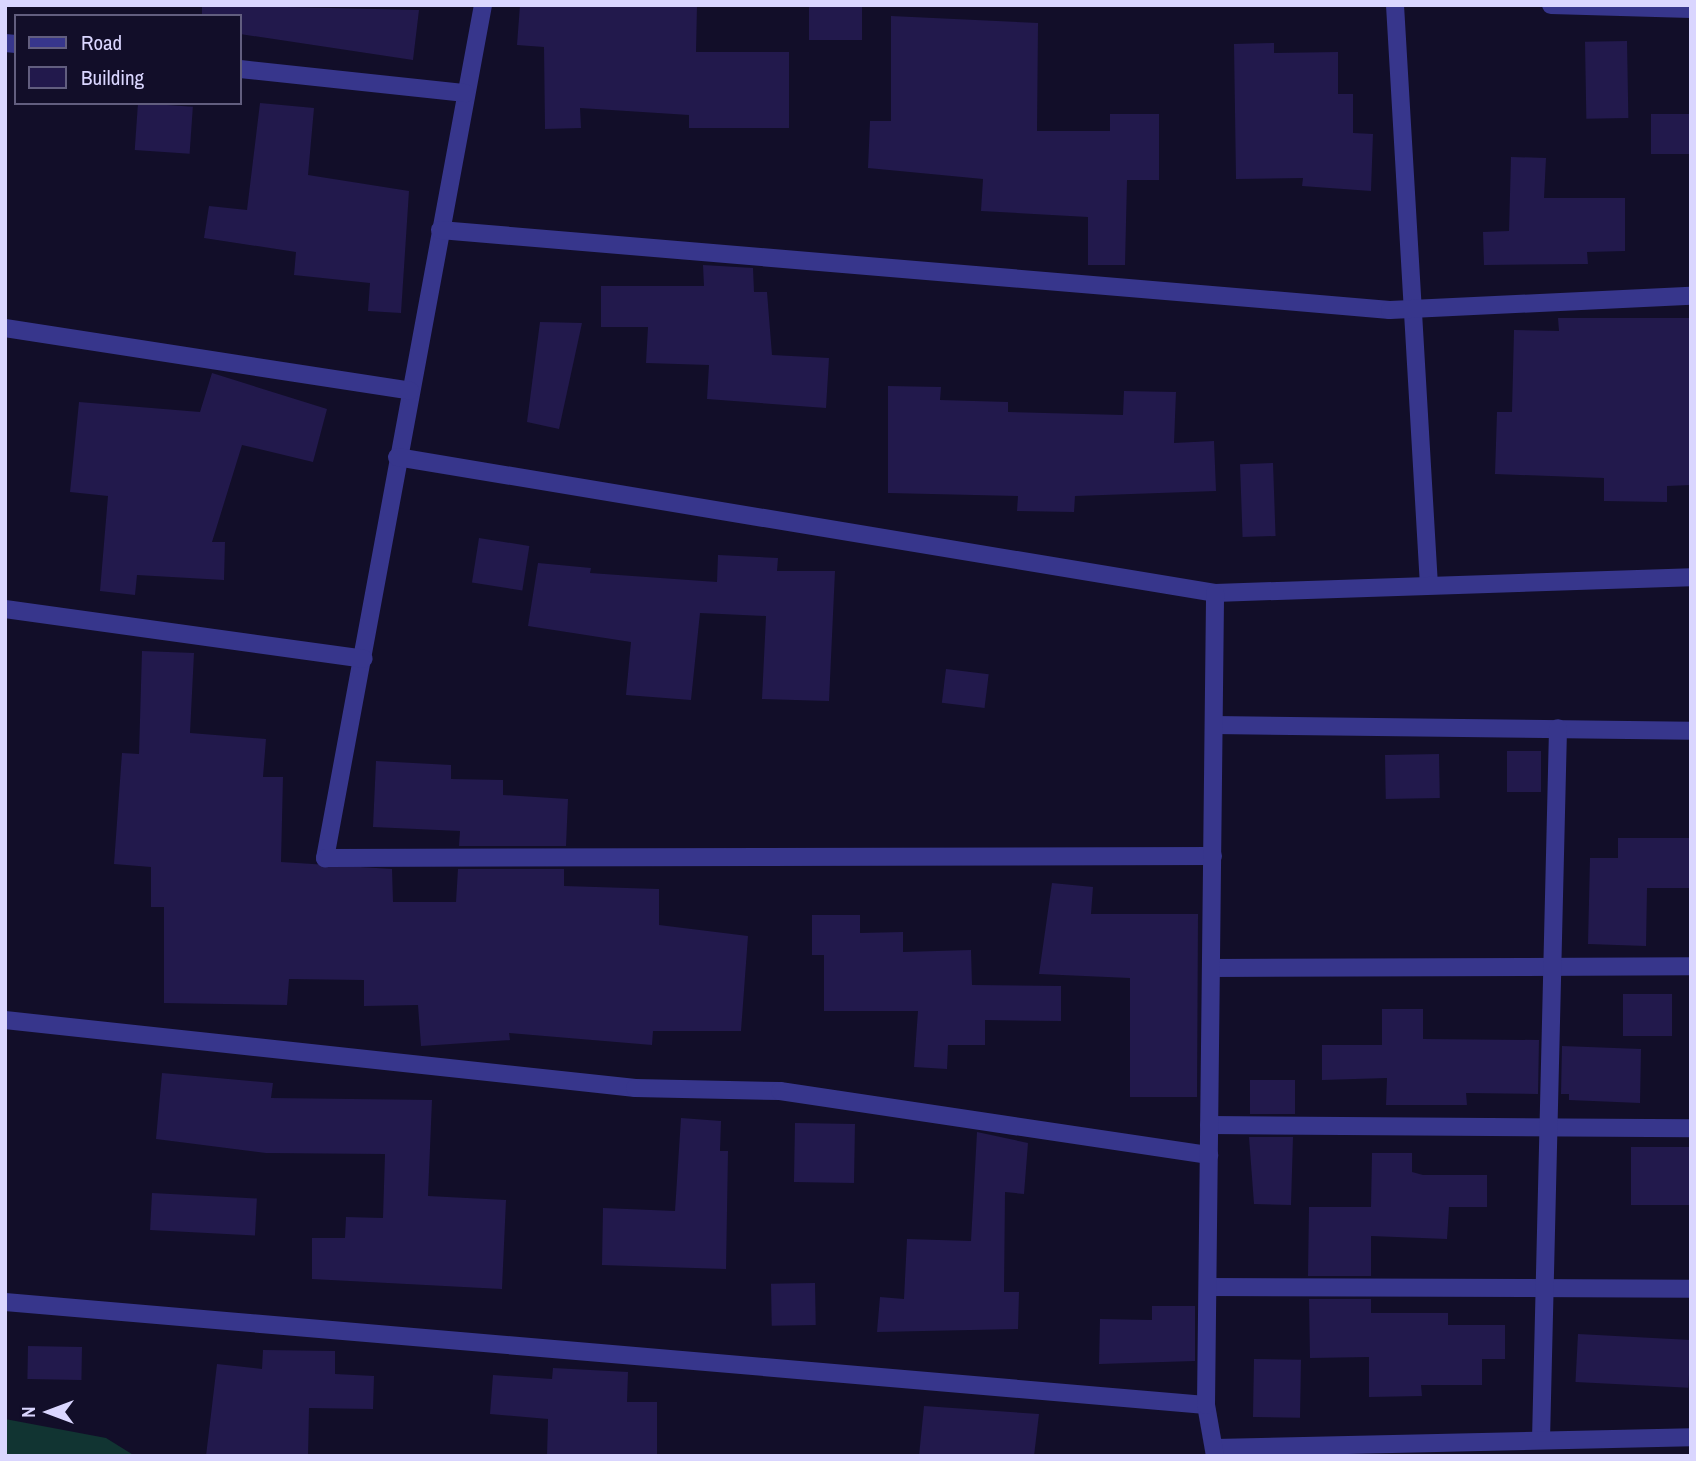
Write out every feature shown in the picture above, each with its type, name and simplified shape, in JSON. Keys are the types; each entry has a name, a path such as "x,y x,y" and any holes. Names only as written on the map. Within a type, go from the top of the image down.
{"street":[{"path":"483,5 397,457 364,659 325,858 1213,856"},
{"path":"1395,5 1429,585"},
{"path":"1551,5 1691,9"},
{"path":"242,69 466,93"},
{"path":"440,230 1413,309 1691,296"},
{"path":"5,328 410,391"},
{"path":"397,457 1215,593 1691,577"},
{"path":"1215,593 1206,1405 1215,1452 1691,1437"},
{"path":"5,609 364,659"},
{"path":"1214,725 1691,730"},
{"path":"1541,1440 1558,728"},
{"path":"1211,968 1552,969 1691,966"},
{"path":"5,1020 635,1088 779,1091 1209,1155"},
{"path":"1209,1125 1691,1128"},
{"path":"1208,1287 1691,1289"},
{"path":"5,1302 1206,1405"}],"green space":[{"path":"5,1419 106,1438 135,1456 5,1456"}],"building":[{"path":"202,5 419,10 413,60 242,34 242,14 202,14"},
{"path":"520,5 697,5 696,52 789,52 789,128 689,128 689,115 580,108 581,128 545,129 544,47 517,45"},
{"path":"809,5 862,5 862,40 809,40"},
{"path":"891,16 1038,23 1037,131 1110,131 1110,114 1159,114 1159,180 1127,180 1125,265 1088,265 1088,217 981,211 983,179 868,168 870,121 891,121"},
{"path":"1627,41 1628,118 1586,119 1585,42"},
{"path":"1274,43 1274,53 1338,52 1338,94 1353,94 1353,133 1373,134 1371,191 1302,186 1303,178 1236,179 1234,44"},
{"path":"260,103 314,108 308,175 409,191 401,313 368,311 370,283 294,275 296,252 204,238 209,206 247,210"},
{"path":"138,105 193,107 190,154 135,150"},
{"path":"1651,114 1691,114 1691,154 1651,154"},
{"path":"1511,157 1546,158 1544,198 1625,198 1625,251 1587,252 1588,264 1484,265 1483,232 1509,231"},
{"path":"703,265 753,268 754,292 767,292 772,355 829,358 826,408 707,399 709,365 646,363 648,327 601,327 601,286 704,286"},
{"path":"1558,318 1691,318 1691,485 1667,486 1667,502 1604,501 1604,478 1495,474 1497,412 1512,412 1514,330 1559,331"},
{"path":"540,322 582,323 559,429 527,422"},
{"path":"212,373 327,409 313,462 242,445 212,542 225,542 224,580 137,575 135,595 100,591 108,496 70,492 79,402 200,412"},
{"path":"888,386 941,387 940,400 1008,402 1008,412 1123,415 1124,391 1176,392 1174,443 1214,441 1216,491 1075,496 1074,512 1017,511 1018,496 888,493"},
{"path":"1273,463 1276,536 1243,537 1240,464"},
{"path":"479,538 529,546 522,590 472,582"},
{"path":"718,555 778,558 777,571 835,571 829,701 762,699 766,616 700,613 691,700 626,695 631,642 528,626 538,563 591,568 590,573 717,582"},
{"path":"142,651 194,653 190,733 266,739 263,777 283,777 281,862 392,869 393,902 456,902 458,869 564,869 564,886 659,889 659,925 748,936 741,1031 653,1031 652,1045 509,1033 510,1040 421,1046 418,1005 364,1006 364,980 289,979 287,1005 164,1003 164,907 151,907 151,867 114,864 122,753 139,754"},
{"path":"946,669 989,674 985,708 942,703"},
{"path":"1507,751 1541,751 1541,792 1507,792"},
{"path":"1439,754 1440,798 1386,799 1385,755"},
{"path":"376,761 451,765 451,779 503,780 503,795 568,799 566,846 459,846 460,831 373,827"},
{"path":"1618,838 1691,838 1691,888 1647,888 1646,946 1588,944 1590,858 1618,858"},
{"path":"1052,883 1093,887 1091,914 1198,914 1197,1097 1130,1097 1130,978 1039,974"},
{"path":"812,915 860,915 860,933 903,932 903,952 971,950 972,985 1061,986 1061,1021 985,1020 985,1045 948,1045 947,1069 914,1067 918,1011 824,1011 824,955 812,955"},
{"path":"1623,994 1672,994 1672,1036 1623,1036"},
{"path":"1382,1009 1423,1009 1423,1039 1539,1040 1538,1094 1466,1093 1467,1105 1386,1105 1387,1078 1322,1080 1322,1045 1382,1045"},
{"path":"1562,1046 1641,1049 1640,1103 1569,1100 1569,1094 1561,1094"},
{"path":"162,1073 273,1083 271,1098 432,1100 428,1196 506,1200 502,1289 312,1279 312,1238 345,1238 346,1217 383,1218 385,1154 266,1153 156,1139"},
{"path":"1250,1080 1295,1080 1295,1114 1250,1114"},
{"path":"681,1118 721,1121 720,1151 728,1151 726,1269 602,1265 603,1208 675,1211"},
{"path":"795,1123 855,1124 854,1183 794,1182"},
{"path":"977,1132 1028,1143 1024,1194 1005,1192 1004,1292 1019,1292 1018,1329 877,1332 880,1297 904,1299 907,1239 971,1241"},
{"path":"1249,1137 1293,1137 1291,1205 1254,1204"},
{"path":"1631,1147 1691,1147 1691,1205 1631,1205"},
{"path":"1372,1153 1412,1153 1412,1172 1423,1175 1487,1175 1487,1207 1449,1207 1447,1239 1371,1236 1371,1276 1308,1276 1309,1207 1371,1207"},
{"path":"152,1193 257,1198 255,1235 150,1230"},
{"path":"815,1283 816,1325 772,1326 771,1284"},
{"path":"1309,1299 1371,1299 1371,1313 1448,1313 1448,1325 1505,1325 1505,1359 1482,1359 1482,1385 1421,1385 1422,1396 1369,1397 1369,1357 1310,1358"},
{"path":"1152,1306 1195,1306 1195,1361 1099,1364 1100,1319 1152,1320"},
{"path":"1578,1334 1691,1340 1688,1388 1575,1382"},
{"path":"28,1346 82,1347 81,1380 27,1379"},
{"path":"263,1350 335,1351 335,1374 374,1376 373,1409 309,1408 308,1456 206,1456 217,1364 262,1369"},
{"path":"1254,1359 1301,1360 1300,1418 1253,1417"},
{"path":"553,1368 628,1372 627,1402 657,1402 657,1456 547,1456 548,1419 490,1414 493,1375 552,1379"},
{"path":"924,1406 1039,1414 1034,1456 919,1456"}]}
